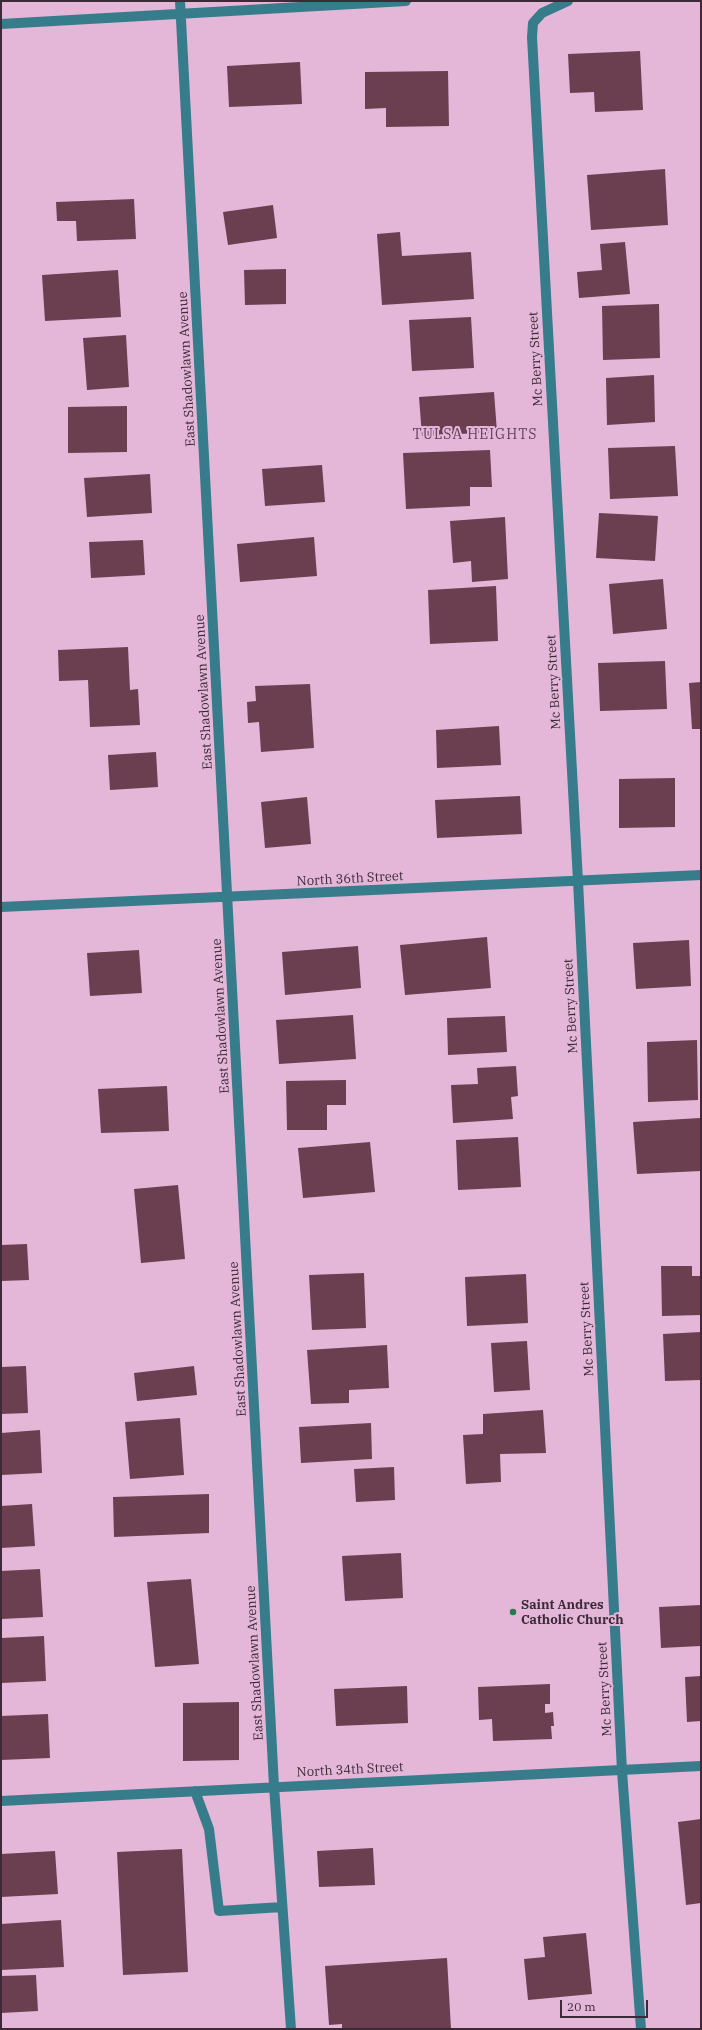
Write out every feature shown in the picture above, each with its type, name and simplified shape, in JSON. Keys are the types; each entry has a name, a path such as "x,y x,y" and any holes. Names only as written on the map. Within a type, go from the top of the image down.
{"street":[{"name":"East Shadowlawn Avenue","path":"180,1 274,1786 291,2029"},
{"path":"1,24 406,1"},
{"name":"Mc Berry Street","path":"568,1 542,13 534,22 532,37 578,881 622,1771 641,2029"},
{"name":"North 36th Street","path":"1,906 701,875"},
{"name":"North 34th Street","path":"1,1801 274,1786 622,1771 701,1766"},
{"path":"195,1791 209,1829 219,1911 282,1907"}],"building":[{"path":"640,51 643,110 595,112 594,92 570,93 568,54"},
{"path":"300,62 302,104 229,107 227,66"},
{"path":"448,71 449,126 386,127 386,108 365,109 365,72"},
{"path":"665,169 668,225 591,230 587,175"},
{"path":"134,199 136,239 77,241 76,221 57,221 56,202"},
{"path":"273,205 277,238 228,245 223,212"},
{"path":"400,232 402,256 471,252 474,299 382,305 377,234"},
{"path":"625,242 630,294 579,298 577,272 602,270 600,244"},
{"path":"286,269 286,304 245,305 244,270"},
{"path":"118,270 121,317 45,321 42,275"},
{"path":"659,304 660,358 603,360 602,306"},
{"path":"471,317 474,368 412,371 409,320"},
{"path":"126,335 129,387 87,390 83,338"},
{"path":"654,375 655,422 607,425 606,378"},
{"path":"494,392 497,432 422,436 419,397"},
{"path":"127,406 127,452 68,453 68,407"},
{"path":"675,446 678,496 610,499 608,448"},
{"path":"490,450 492,487 470,487 470,506 406,509 403,453"},
{"path":"322,465 325,502 265,506 262,469"},
{"path":"150,474 152,513 87,517 84,478"},
{"path":"599,513 658,516 655,561 596,558"},
{"path":"505,517 508,579 472,582 471,561 453,563 450,521"},
{"path":"314,537 317,576 240,582 237,544"},
{"path":"143,540 145,575 91,578 89,542"},
{"path":"663,579 667,629 613,634 609,584"},
{"path":"496,586 498,641 430,644 428,590"},
{"path":"128,647 130,690 138,689 140,725 90,727 88,680 59,681 58,650"},
{"path":"665,661 667,709 600,711 598,663"},
{"path":"701,682 701,729 692,729 689,683"},
{"path":"310,684 314,748 261,752 259,722 248,723 247,702 256,701 255,686"},
{"path":"499,726 501,765 437,768 436,730"},
{"path":"156,752 158,787 110,790 108,755"},
{"path":"675,778 675,827 619,828 619,779"},
{"path":"520,796 522,834 437,838 435,800"},
{"path":"307,797 311,844 265,848 261,802"},
{"path":"487,937 491,988 405,995 400,945"},
{"path":"689,940 691,986 636,989 633,943"},
{"path":"358,946 361,988 285,995 282,952"},
{"path":"139,950 142,993 90,996 87,953"},
{"path":"353,1015 356,1059 279,1064 276,1020"},
{"path":"505,1016 507,1052 448,1055 447,1018"},
{"path":"697,1040 698,1100 648,1102 647,1042"},
{"path":"516,1066 518,1096 511,1097 513,1119 453,1123 451,1085 478,1084 477,1068"},
{"path":"346,1080 346,1105 327,1105 327,1130 287,1130 286,1081"},
{"path":"167,1086 169,1131 101,1133 98,1089"},
{"path":"700,1118 701,1171 637,1174 633,1122"},
{"path":"518,1137 521,1187 458,1190 456,1140"},
{"path":"370,1142 375,1192 303,1198 298,1148"},
{"path":"178,1185 185,1259 141,1263 134,1189"},
{"path":"27,1244 29,1280 1,1281 1,1245"},
{"path":"661,1266 692,1266 692,1276 701,1276 701,1315 662,1316"},
{"path":"364,1273 366,1328 312,1330 309,1275"},
{"path":"526,1274 528,1323 467,1326 465,1277"},
{"path":"701,1332 701,1380 665,1381 663,1334"},
{"path":"527,1341 530,1390 494,1392 491,1343"},
{"path":"387,1345 389,1388 349,1390 349,1403 311,1404 307,1350"},
{"path":"26,1366 28,1413 1,1414 1,1367"},
{"path":"194,1366 197,1395 137,1401 134,1373"},
{"path":"543,1410 546,1453 500,1454 501,1482 466,1484 463,1435 483,1434 483,1414"},
{"path":"180,1418 184,1475 130,1479 125,1422"},
{"path":"371,1423 372,1459 301,1463 299,1427"},
{"path":"40,1430 42,1473 1,1475 1,1433"},
{"path":"394,1467 395,1500 356,1502 354,1469"},
{"path":"209,1494 209,1533 114,1537 113,1497"},
{"path":"32,1504 35,1546 1,1548 1,1506"},
{"path":"401,1553 403,1598 345,1601 342,1556"},
{"path":"40,1569 43,1617 1,1619 1,1571"},
{"path":"191,1579 199,1664 155,1667 147,1582"},
{"path":"701,1605 701,1646 661,1648 659,1607"},
{"path":"44,1636 46,1681 1,1683 1,1638"},
{"path":"701,1676 701,1721 687,1722 685,1677"},
{"path":"550,1684 550,1704 545,1704 545,1713 553,1712 554,1726 551,1726 552,1739 493,1741 492,1719 479,1720 478,1687"},
{"path":"407,1686 408,1723 336,1726 334,1689"},
{"path":"239,1702 239,1760 183,1761 183,1703"},
{"path":"48,1714 50,1758 1,1760 1,1716"},
{"path":"701,1819 701,1903 686,1905 678,1822"},
{"path":"373,1848 375,1885 319,1887 317,1851"},
{"path":"182,1849 188,1972 123,1975 117,1852"},
{"path":"55,1851 58,1894 1,1897 1,1854"},
{"path":"61,1920 64,1967 1,1970 1,1924"},
{"path":"586,1933 592,1994 528,2000 524,1959 545,1957 543,1937"},
{"path":"447,1958 451,2029 342,2029 342,2024 329,2025 325,1966"},
{"path":"36,1975 38,2011 1,2013 1,1976"}],"place":[{"name":"Saint Andres Catholic Church","path":"513,1612"}],"district":[{"name":"TULSA HEIGHTS","path":"475,435"}]}
